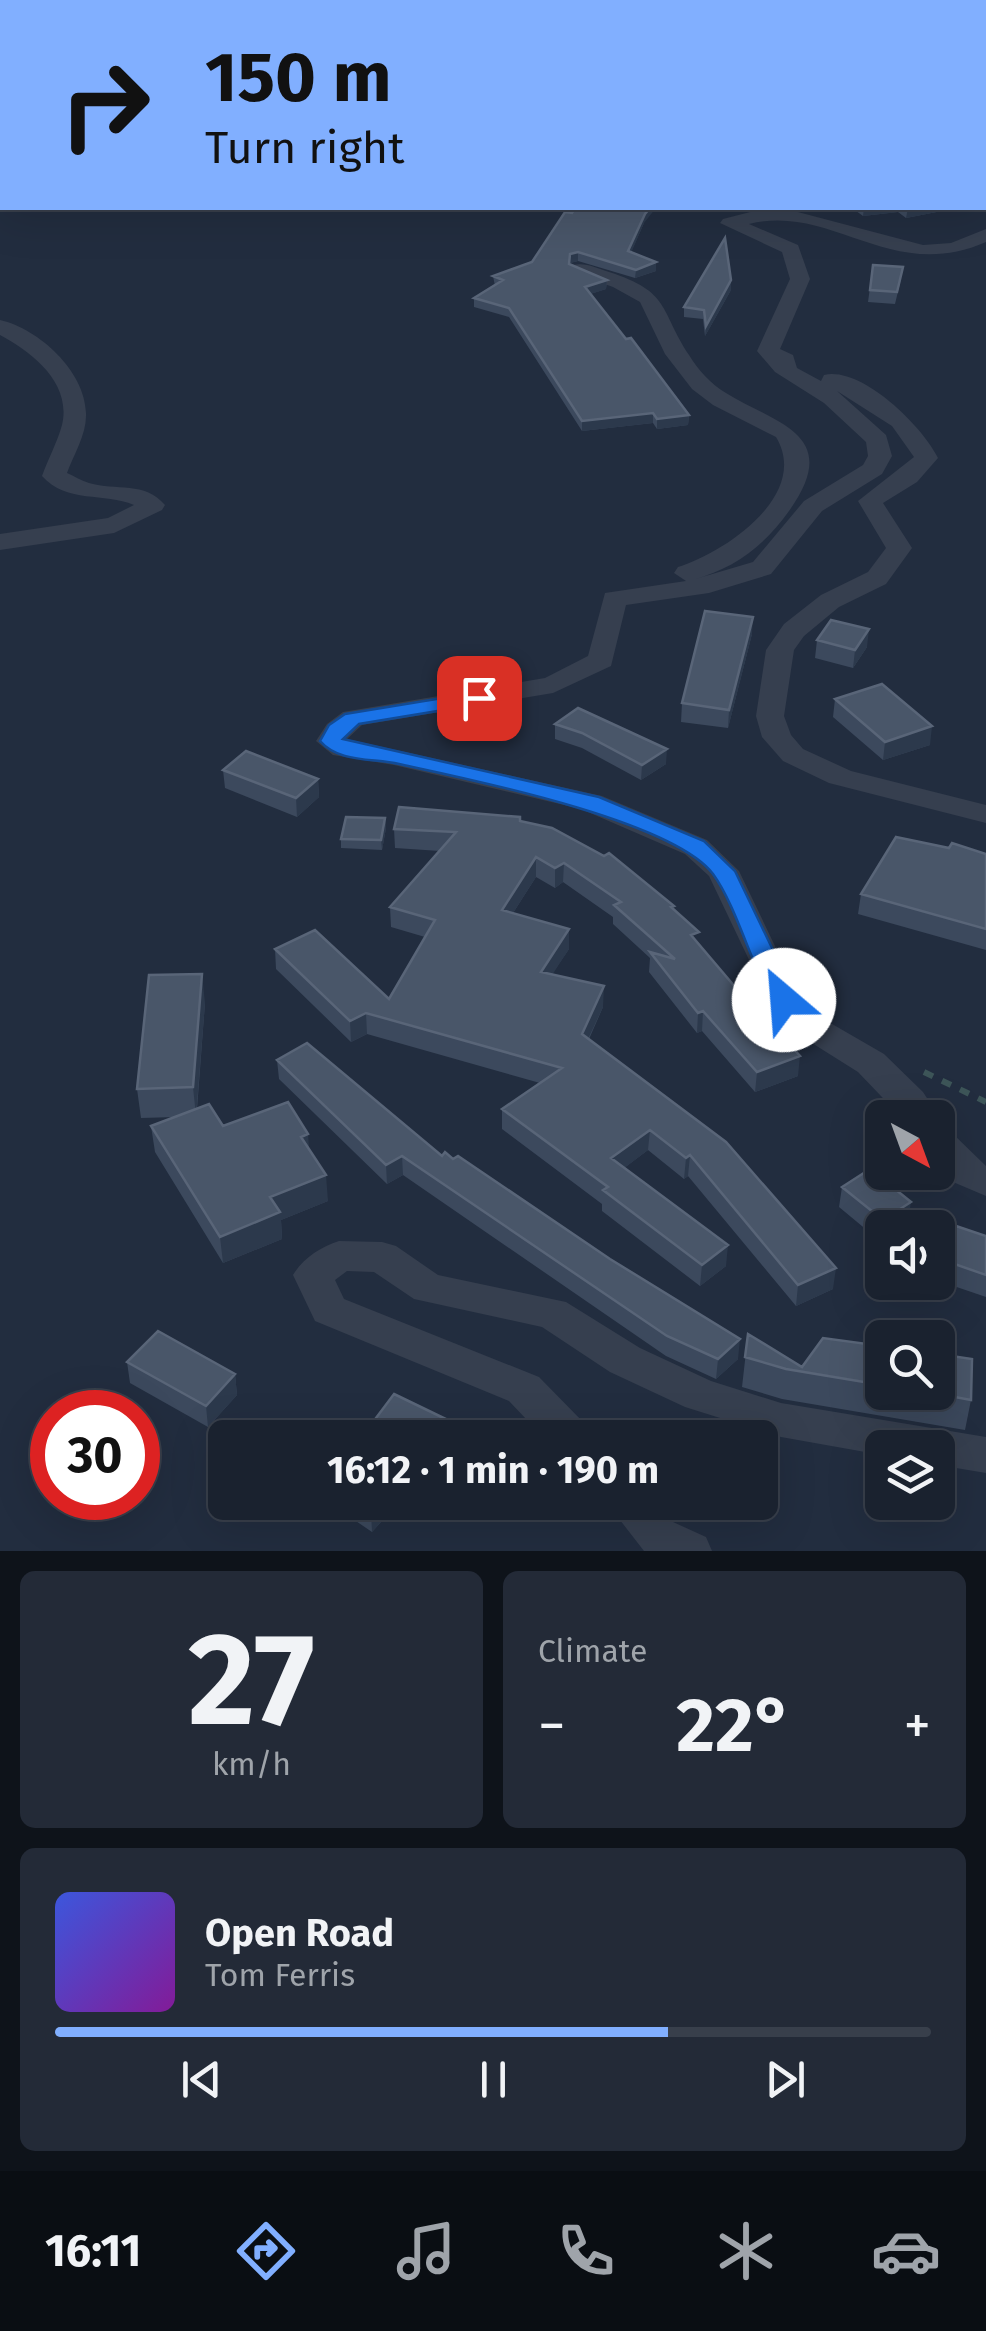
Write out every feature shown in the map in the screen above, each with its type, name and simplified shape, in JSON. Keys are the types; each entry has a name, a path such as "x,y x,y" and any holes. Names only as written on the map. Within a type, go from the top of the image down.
{"street":[{"path":"768,351 800,279 791,249 730,222 772,213 901,250 938,251 970,246 986,235"},
{"path":"580,269 635,289 648,299 656,308 667,338 698,383 725,405 784,431 796,450 799,473 780,506 751,540 722,561 614,599"},
{"path":"0,326 39,347 69,388 75,416 54,476 86,491 134,495 153,506 114,524 0,542"},
{"path":"614,599 709,585 762,568 813,506 872,468 880,456 878,440 824,392 787,375 768,351"},
{"path":"768,351 837,382 895,416 919,437 926,458 908,477 870,501 874,516 892,530 899,548 877,578 808,615 780,650 770,716 778,736 793,755 840,777 986,814"},
{"path":"614,599 601,660 553,685 353,718 336,730 332,741 343,749 394,756 591,802 696,846 723,871 784,1000 808,1025 871,1063 909,1100"},
{"path":"955,1160 966,1172 986,1182"},
{"path":"554,1420 524,1389 329,1310 313,1275 338,1256 382,1257 428,1288 552,1313 625,1360 700,1395 781,1420 986,1455"},
{"path":"643,1520 657,1536 690,1551"}],"building":[{"path":"648,210 628,251 656,262 636,270 578,252 570,254 569,264 607,280 585,287 626,339 631,338 689,415 657,419 653,413 582,421 509,308 474,298 503,280 493,276 532,262 565,212"},
{"path":"725,238 731,280 706,326 704,310 684,307"},
{"path":"873,265 903,267 897,292 870,290"},
{"path":"705,611 753,617 729,710 682,703"},
{"path":"831,620 869,629 855,650 817,640"},
{"path":"882,684 932,726 885,742 835,699"},
{"path":"578,708 667,749 642,765 582,733 555,724"},
{"path":"246,751 318,779 296,798 223,770"},
{"path":"399,807 520,817 520,821 552,828 604,856 609,853 674,906 671,907 699,932 691,935 775,1034 779,1033 800,1056 757,1072 703,1011 698,1013 650,952 675,959 614,905 621,902 564,863 555,868 536,857 502,910 569,929 541,972 604,986 582,1034 726,1142 836,1268 798,1285 690,1155 686,1158 650,1130 611,1158 728,1245 702,1265 603,1190 608,1187 502,1109 562,1068 366,1013 350,1021 275,949 315,930 389,999 435,920 390,907 456,832 394,829"},
{"path":"346,817 385,818 381,840 341,839"},
{"path":"896,837 949,848 952,843 986,854 986,929 861,894"},
{"path":"202,974 193,1087 137,1089 149,975"},
{"path":"307,1043 442,1156 445,1152 453,1159 458,1156 610,1259 740,1339 718,1359 667,1336 402,1156 386,1165 277,1060"},
{"path":"288,1102 308,1134 301,1137 326,1175 270,1197 280,1212 220,1237 151,1126 209,1104 223,1126"},
{"path":"865,1172 865,1190 896,1190 911,1202 899,1210 871,1210 842,1187"},
{"path":"955,1229 986,1236 986,1275 955,1264"},
{"path":"158,1331 235,1374 206,1406 127,1362"},
{"path":"748,1334 802,1367 823,1338 865,1344 865,1382 786,1369 745,1357"},
{"path":"955,1356 972,1359 971,1400 955,1397"},
{"path":"394,1394 448,1420 374,1420"}],"route":[{"path":"479,698 353,718 336,730 332,741 343,749 394,756 591,802 696,846 723,871 784,1000"}]}
